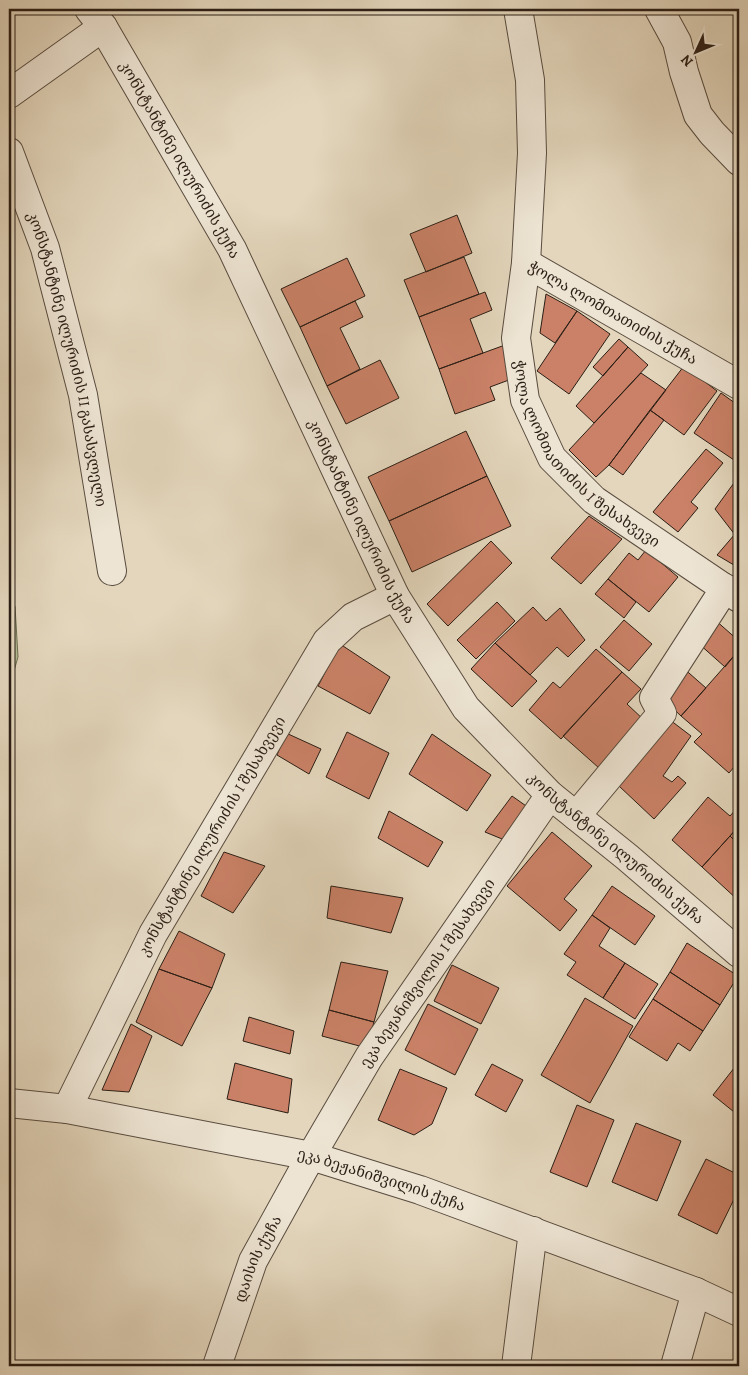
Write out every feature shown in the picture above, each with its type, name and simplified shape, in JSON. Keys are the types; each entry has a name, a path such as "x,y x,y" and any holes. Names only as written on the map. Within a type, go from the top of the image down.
{"street":[{"name":"ჭოლა ლომთათიძის ქუჩა","path":"518,9 530,80 532,153 526,263 739,385"},
{"path":"659,9 678,42 684,72 698,114 712,133 739,161"},
{"path":"9,94 96,18"},
{"name":"კონსტანტინე ილურიძის ქუჩა","path":"96,18 232,249 395,596 466,708 550,795 627,857 739,953"},
{"name":"კონსტანტინე ილურიძის II გასასვლელი","path":"9,152 45,248 83,394 112,570"},
{"name":"ჭოლა ლომთათიძის I შესახვევი","path":"526,263 516,338 517,347 525,400 552,458 594,500 732,593"},
{"path":"576,816 662,714 654,698 732,593"},
{"name":"კონსტანტინე ილურიძის I შესახვევი","path":"67,1109 153,934 327,641 353,617 395,596"},
{"name":"ეკა ბეჟანიშვილის I შესახვევი","path":"311,1156 369,1057 550,795"},
{"name":"ეკა ბეჟანიშვილის ქუჩა","path":"9,1103 67,1109 311,1156 420,1190 533,1231 696,1292 739,1312"},
{"name":"დაისის ქუჩა","path":"217,1366 253,1261 311,1156"},
{"path":"516,1366 533,1231"},
{"path":"675,1366 696,1292"}],"green space":[{"path":"9,605 15,606 18,657 9,688"}],"building":[{"path":"457,215 472,253 426,272 410,234"},
{"path":"464,257 479,294 419,317 404,280"},
{"path":"347,258 365,296 300,327 281,289"},
{"path":"485,292 492,310 470,319 483,353 439,369 419,317"},
{"path":"546,294 577,311 555,343 540,333"},
{"path":"355,301 363,317 340,328 360,369 327,386 300,327"},
{"path":"577,311 610,334 569,394 537,371"},
{"path":"619,339 628,347 603,376 593,367"},
{"path":"505,345 517,377 490,387 495,400 455,414 439,369"},
{"path":"628,347 648,365 594,423 576,406"},
{"path":"380,360 399,398 346,424 327,386"},
{"path":"684,366 717,391 684,435 650,410"},
{"path":"641,373 666,390 609,465 596,477 569,450"},
{"path":"721,393 739,406 739,452 734,460 694,433"},
{"path":"650,410 664,420 623,475 609,465"},
{"path":"466,431 487,476 389,521 368,477"},
{"path":"706,449 723,463 691,502 698,508 678,532 653,512"},
{"path":"487,476 511,526 412,572 389,521"},
{"path":"739,476 739,540 715,509"},
{"path":"589,516 622,539 581,584 551,558"},
{"path":"735,534 739,540 739,568 717,555"},
{"path":"491,541 512,563 448,626 427,604"},
{"path":"646,550 678,577 649,612 608,579 629,553 638,560"},
{"path":"608,579 636,602 624,618 595,594"},
{"path":"497,602 515,621 476,659 457,640"},
{"path":"533,607 546,621 560,608 585,640 568,657 557,647 530,675 495,643"},
{"path":"714,619 739,641 739,650 725,667 698,643"},
{"path":"624,620 652,644 629,671 600,647"},
{"path":"495,643 537,681 512,707 471,669"},
{"path":"340,644 390,677 370,714 318,686"},
{"path":"596,649 622,672 561,739 529,710 553,682 560,688"},
{"path":"739,650 739,761 729,773 694,742 702,734 681,716"},
{"path":"681,666 706,688 681,716 661,697"},
{"path":"622,672 641,689 627,704 645,721 599,768 563,736"},
{"path":"670,720 691,736 663,776 672,782 678,776 686,783 654,819 619,786"},
{"path":"347,732 389,753 369,799 326,777"},
{"path":"286,733 321,749 309,774 277,755"},
{"path":"432,734 491,775 467,811 409,774"},
{"path":"512,796 529,808 507,841 485,832"},
{"path":"708,797 730,816 739,806 739,826 702,867 672,840"},
{"path":"389,811 443,842 428,867 378,838"},
{"path":"739,826 739,845 730,836"},
{"path":"552,832 592,866 564,899 577,910 560,931 507,886"},
{"path":"730,836 739,845 739,901 702,867"},
{"path":"224,852 265,866 233,913 201,896"},
{"path":"331,886 403,898 391,933 327,918"},
{"path":"612,886 655,916 635,945 592,915"},
{"path":"592,915 610,928 599,946 625,963 603,998 567,975 576,962 564,954"},
{"path":"179,931 225,954 212,988 159,969"},
{"path":"687,943 738,976 720,1005 670,972"},
{"path":"341,962 388,971 374,1022 329,1010"},
{"path":"625,963 658,984 635,1019 603,998"},
{"path":"452,965 499,988 481,1024 434,1001"},
{"path":"159,969 212,988 182,1046 136,1022"},
{"path":"670,972 720,1005 703,1031 653,999"},
{"path":"585,998 633,1026 590,1103 541,1075"},
{"path":"653,999 703,1031 690,1051 678,1043 667,1061 629,1037"},
{"path":"428,1004 478,1029 455,1075 405,1050"},
{"path":"329,1010 374,1022 367,1048 322,1036"},
{"path":"249,1017 294,1031 290,1054 243,1041"},
{"path":"131,1024 152,1036 129,1092 102,1090"},
{"path":"235,1063 292,1079 288,1113 227,1099"},
{"path":"492,1064 523,1080 506,1112 475,1095"},
{"path":"739,1064 739,1116 713,1095"},
{"path":"400,1069 447,1088 432,1124 414,1135 378,1120"},
{"path":"577,1105 614,1120 587,1187 550,1172"},
{"path":"636,1123 681,1141 657,1201 612,1182"},
{"path":"706,1159 739,1175 739,1189 717,1234 678,1215"}]}
